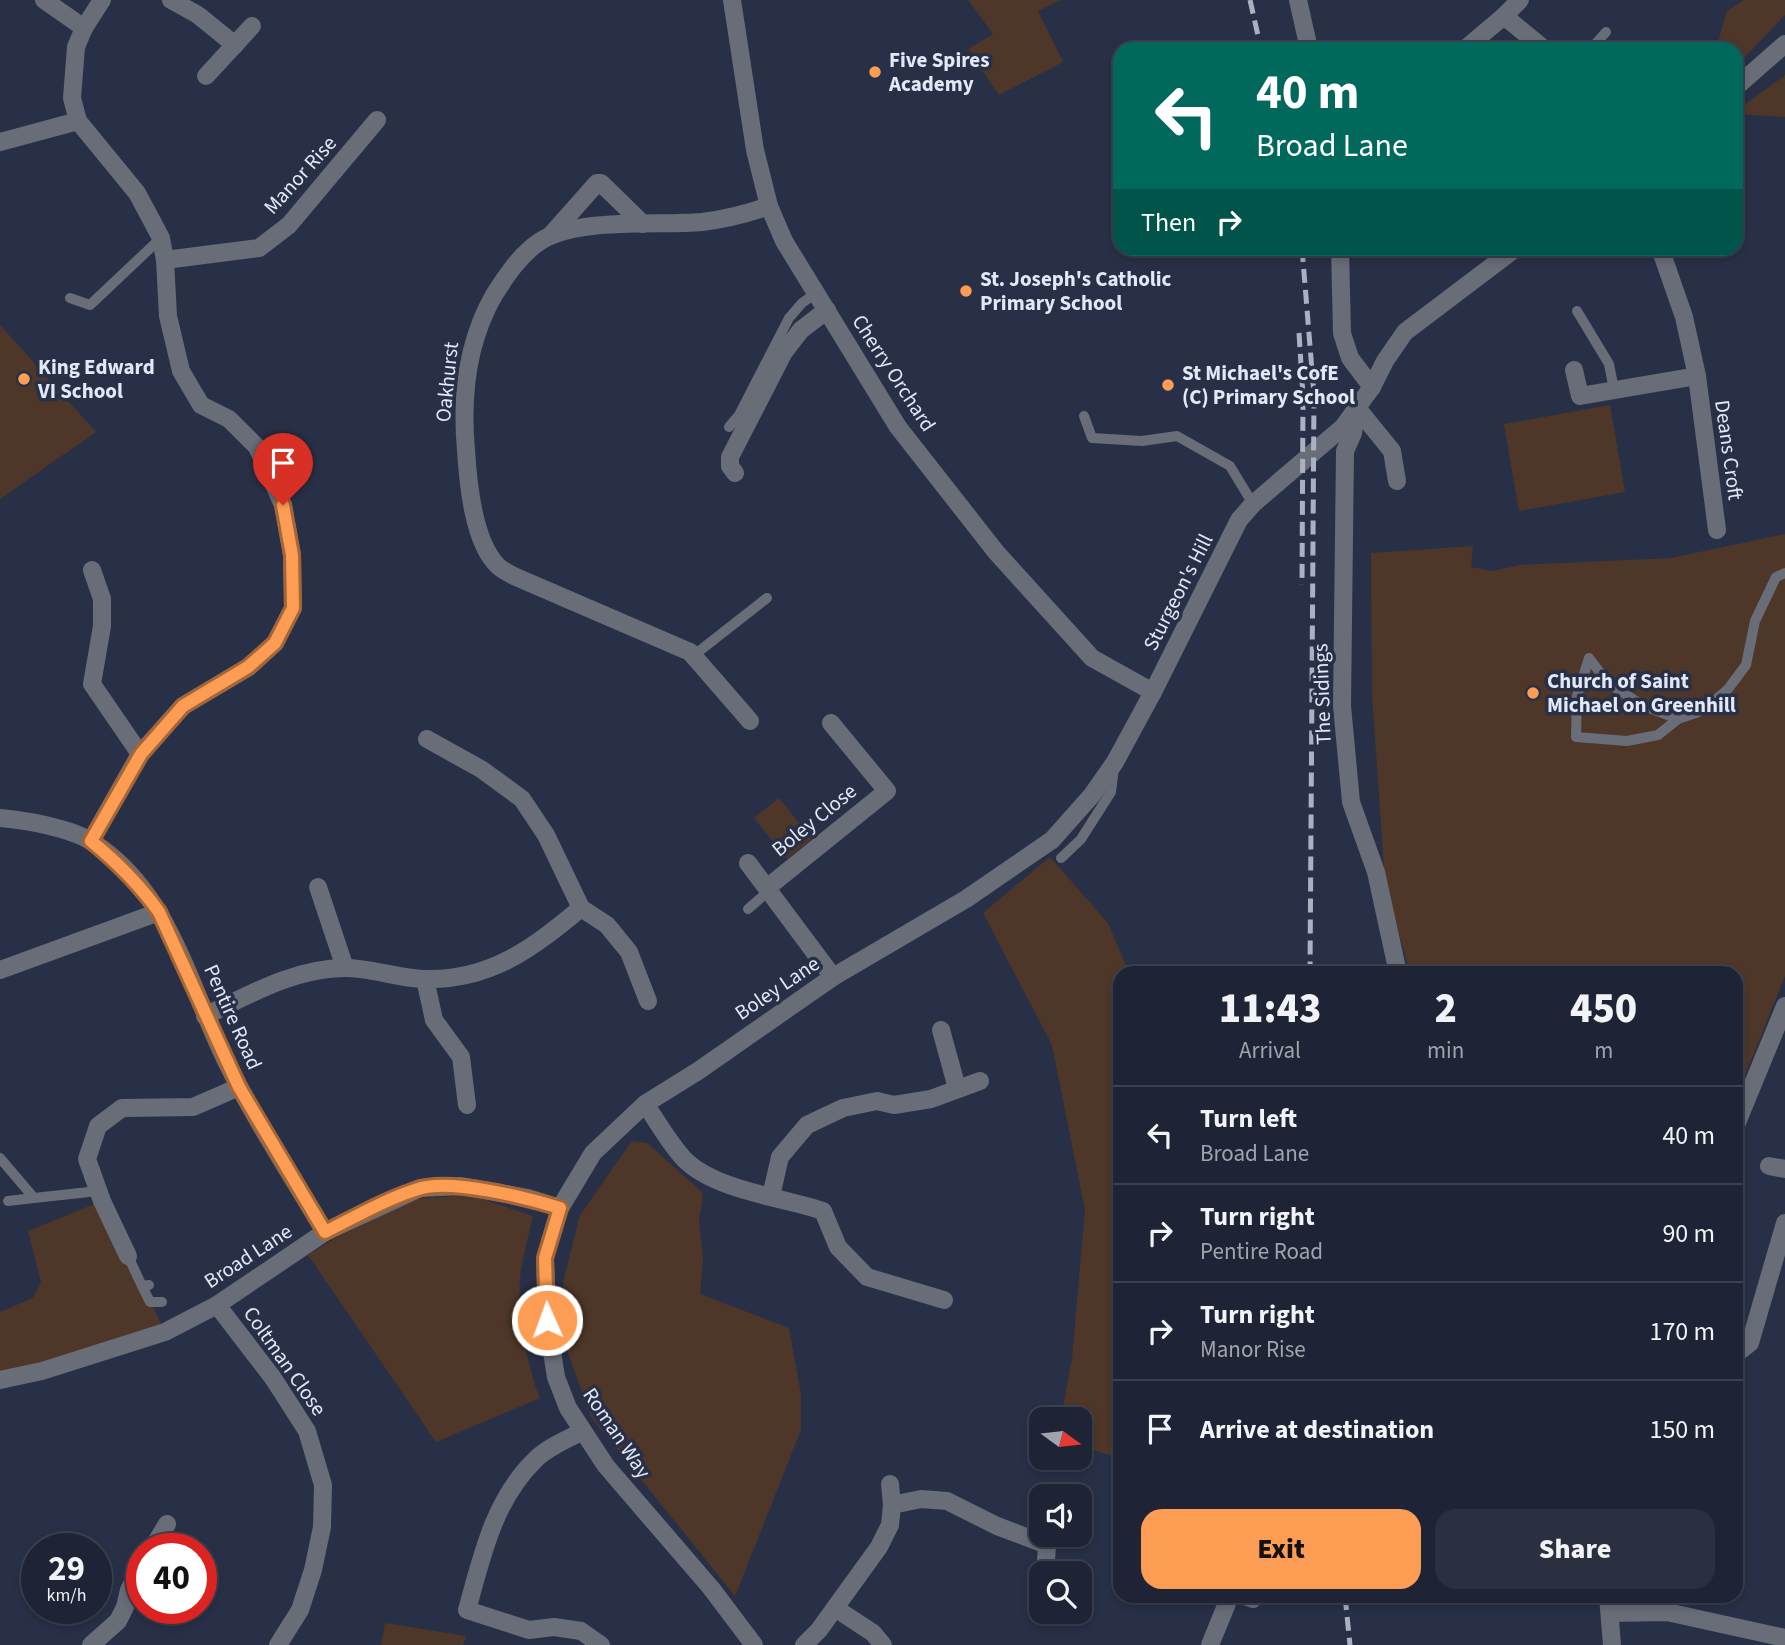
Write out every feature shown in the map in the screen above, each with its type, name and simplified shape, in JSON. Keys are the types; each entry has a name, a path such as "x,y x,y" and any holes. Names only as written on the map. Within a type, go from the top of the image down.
{"street":[{"path":"44,0 84,27"},
{"path":"91,841 141,754 183,706 248,667 275,643 293,608 292,555 283,505 257,447 229,419 201,405 181,371 168,316 165,260 160,238 137,193 78,121 72,98 76,47 84,27 102,0"},
{"path":"171,0 198,15 235,45"},
{"name":"Cherry Orchard","path":"732,0 755,150 769,206 784,241 898,427 996,552 1092,658 1153,692"},
{"path":"1298,0 1307,42"},
{"path":"1473,42 1520,0"},
{"path":"1504,16 1536,42"},
{"path":"206,76 252,26"},
{"path":"1743,81 1785,44"},
{"name":"Manor Rise","path":"165,260 259,248 289,225 377,120"},
{"path":"0,142 78,121"},
{"path":"550,236 597,183 601,183 643,225"},
{"name":"Oakhurst","path":"691,654 504,570 489,554 478,528 471,496 464,436 469,353 483,315 503,280 531,250 550,236 587,227 700,222 738,217 769,206"},
{"path":"1340,256 1342,333 1350,358 1372,387"},
{"name":"Sturgeon's Hill","path":"1052,840 1092,795 1115,761 1153,692 1239,520 1253,504 1343,427 1372,387 1385,361 1405,332 1505,256"},
{"name":"Deans Croft","path":"1663,256 1684,317 1697,376 1717,530"},
{"path":"735,473 730,466 730,457 785,352 801,330 827,310"},
{"name":"Deans Croft","path":"1574,370 1580,396 1697,376"},
{"path":"1357,408 1392,451 1397,481"},
{"name":"The Sidings","path":"1357,408 1353,433 1345,452 1342,706 1351,802 1376,872 1396,966"},
{"path":"92,570 102,599 102,626 92,684 141,754"},
{"path":"691,654 750,721"},
{"name":"Boley Close","path":"769,889 887,791 831,723"},
{"path":"427,739 501,782 522,799 546,835 581,908 607,925 629,952 648,1001"},
{"name":"Pentire Road","path":"0,818 19,819 55,828 91,841 143,889 159,912 239,1087 325,1232"},
{"name":"Boley Lane","path":"560,1208 593,1153 645,1104 698,1071 833,977 967,899 1052,840"},
{"name":"Boley Close","path":"748,863 833,977"},
{"path":"318,887 345,968"},
{"path":"205,1016 292,976 345,968 425,979 463,975 498,966 537,945 581,908"},
{"path":"0,970 159,912"},
{"path":"425,979 435,1020 461,1057 467,1105"},
{"path":"1743,1108 1785,1006"},
{"path":"941,1030 957,1088"},
{"path":"771,1195 780,1157 807,1125 843,1108 877,1101 894,1105 931,1099 980,1081"},
{"path":"128,1256 98,1191 87,1158 98,1126 122,1108 193,1107 239,1087"},
{"path":"645,1104 685,1160 704,1174 723,1184 771,1195 823,1212 838,1247 867,1277 944,1300"},
{"name":"Broad Lane","path":"0,1380 42,1371 165,1332 217,1304 325,1232 420,1188 461,1186 528,1198 560,1208"},
{"name":"Roman Way","path":"560,1208 545,1258 547,1320 556,1377 568,1408 606,1466 711,1588 754,1645"},
{"path":"1743,1348 1750,1343 1785,1223"},
{"name":"Coltman Close","path":"217,1304 273,1378 307,1430 323,1485 322,1527 313,1570 300,1610 278,1645"},
{"path":"583,1431 538,1457 509,1489 485,1544 467,1611 529,1629 554,1627 582,1631 601,1645"},
{"path":"804,1645 819,1630 879,1547 890,1525 890,1484"},
{"path":"892,1505 921,1499 947,1501 1029,1538"},
{"path":"162,1533 167,1524"},
{"path":"91,1645 118,1621 126,1603"},
{"path":"1210,1645 1227,1603"},
{"path":"1612,1645 1609,1605 1667,1612 1785,1638"},
{"path":"835,1608 873,1633 883,1645"}],"lane":[{"path":"1597,42 1606,32"},
{"path":"70,298 90,305 160,238"},
{"path":"729,427 739,415 789,318 802,303 817,293"},
{"path":"1577,311 1609,363 1614,390"},
{"path":"1084,416 1092,438 1142,441 1177,436 1230,466 1253,504"},
{"path":"1678,719 1642,705 1608,683 1589,658 1577,696 1576,737 1627,741 1658,735 1678,719 1696,713 1728,690 1746,664 1755,621 1776,577 1785,573"},
{"path":"691,654 767,598"},
{"path":"1061,858 1081,839 1111,792 1115,761"},
{"path":"748,909 769,889"},
{"path":"0,1158 34,1198"},
{"path":"8,1201 98,1191"},
{"path":"128,1256 145,1285 150,1302 162,1302"}],"shaded area":[{"path":"968,0 1061,0 1038,11 1063,62 999,95 968,49 993,34"},
{"path":"1744,0 1785,0 1785,15 1743,59 1743,42 1718,42 1727,11"},
{"path":"1785,75 1785,117 1743,114 1743,106"},
{"name":"King Edward VI School","path":"0,325 96,432 0,499"},
{"path":"1610,405 1625,492 1519,511 1504,424"},
{"path":"1785,534 1785,976 1743,1081 1743,966 1408,966 1385,883 1372,695 1371,553 1473,546 1471,567 1492,571 1519,565 1671,558"},
{"path":"779,798 812,839 787,859 754,818"},
{"path":"1050,857 1108,923 1126,966 1113,966 1113,1456 1092,1450 1092,1407 1063,1407 1072,1358 1085,1210 1052,1045 983,913"},
{"path":"632,1141 647,1143 703,1193 699,1221 703,1258 700,1294 789,1328 801,1394 801,1430 735,1596 591,1417 567,1350 563,1283 580,1215"},
{"path":"455,1196 479,1198 533,1216 521,1270 520,1301 530,1369 540,1398 436,1442 308,1255 334,1239 415,1199"},
{"path":"102,1201 165,1332 0,1380 0,1312 33,1298 41,1282 28,1231"},
{"path":"385,1623 466,1636 463,1645 381,1645"}],"railway":[{"path":"1250,0 1259,42"},
{"path":"1303,256 1314,395 1310,966"},
{"path":"1299,333 1303,396 1302,585"},
{"path":"1346,1603 1350,1645"}],"place":[{"name":"Five Spires Academy","path":"875,72"},
{"name":"St. Joseph's Catholic Primary School","path":"966,291"},
{"name":"King Edward VI School","path":"24,379"},
{"name":"St Michael's CofE (C) Primary School","path":"1168,385"},
{"name":"Church of Saint Michael on Greenhill","path":"1533,693"}],"route":[{"path":"283,505 292,555 293,608 275,643 248,667 183,706 141,754 91,841 122,867 143,889 159,912 239,1087 325,1232 420,1188 461,1186 528,1198 560,1208 545,1258 547,1320"}]}
